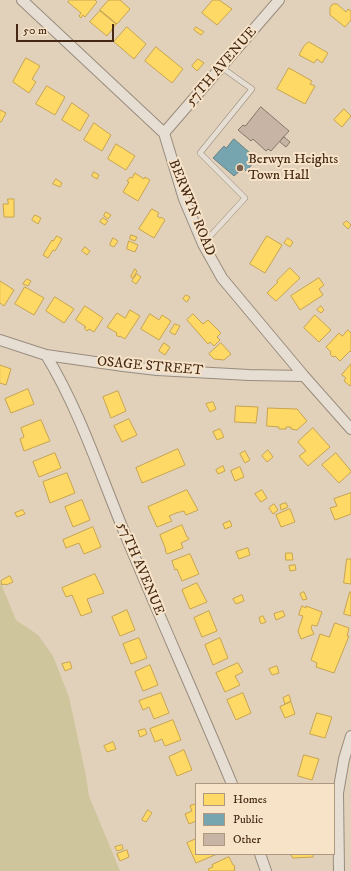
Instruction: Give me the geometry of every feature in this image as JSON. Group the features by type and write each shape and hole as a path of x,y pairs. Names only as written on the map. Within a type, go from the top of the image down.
{"street":[{"name":"BERWYN ROAD","path":"22,0 164,134 184,199 203,244 222,278 304,376 351,429"},
{"name":"57TH AVENUE","path":"164,134 280,0"},
{"name":"OSAGE STREET","path":"0,340 46,355 157,370 249,375 304,376"},
{"name":"57TH AVENUE","path":"46,355 60,379 72,406 125,535 232,783"},
{"path":"339,871 337,820 338,793 344,759 351,736"},
{"path":"260,855 266,871"}],"lane":[{"path":"203,244 245,198 200,153 252,89 221,67"}],"shaded area":[{"path":"0,581 16,620 38,635 53,656 69,697 89,796 120,871 0,871"}],"building: Homes":[{"path":"70,0 95,0 97,2 85,17 83,15 81,18 79,16 81,13 68,2"},
{"path":"109,0 120,0 130,9 117,24 100,10"},
{"path":"213,0 219,0 232,9 217,25 202,13"},
{"path":"333,4 337,4 346,12 348,9 351,11 351,20 345,27 330,15 330,8"},
{"path":"100,11 116,24 107,36 90,22"},
{"path":"127,27 146,44 134,59 114,42"},
{"path":"196,27 204,32 201,35 194,30"},
{"path":"309,42 328,53 322,63 317,59 314,63 299,55 304,46"},
{"path":"156,47 183,69 172,83 145,61"},
{"path":"26,58 40,66 32,79 36,82 29,93 13,82"},
{"path":"198,59 204,63 197,71 192,66"},
{"path":"289,68 312,81 310,84 315,86 305,104 277,89"},
{"path":"47,86 65,97 55,115 36,104"},
{"path":"72,103 89,115 80,131 62,120"},
{"path":"344,109 351,116 342,127 334,120"},
{"path":"0,110 6,113 1,122 0,122"},
{"path":"94,123 111,135 102,151 84,140"},
{"path":"116,144 135,156 126,170 108,159"},
{"path":"94,172 99,175 97,179 92,176"},
{"path":"135,173 144,179 145,177 150,180 138,201 123,192 129,182 127,181 130,177 132,178"},
{"path":"56,179 62,183 60,187 53,184"},
{"path":"8,199 14,199 14,217 4,217 3,204 8,204"},
{"path":"152,209 159,213 157,216 165,220 154,238 139,229"},
{"path":"106,212 111,215 108,219 104,216"},
{"path":"35,215 41,218 38,224 32,220"},
{"path":"103,218 108,221 105,225 100,222"},
{"path":"347,221 351,225 348,229 343,224"},
{"path":"131,235 137,237 135,241 130,239"},
{"path":"57,236 62,239 55,251 53,250 48,258 43,255 52,240 53,241"},
{"path":"267,236 282,245 265,273 250,264"},
{"path":"113,238 118,241 114,247 110,245"},
{"path":"288,238 293,242 290,247 284,243"},
{"path":"129,241 138,245 135,252 127,249"},
{"path":"85,247 90,251 87,255 82,251"},
{"path":"290,268 300,278 276,301 267,293"},
{"path":"135,269 137,271 133,278 131,277"},
{"path":"137,274 141,277 136,284 132,281"},
{"path":"319,278 324,285 319,289 323,295 300,310 291,296"},
{"path":"27,279 31,281 28,286 23,284"},
{"path":"0,281 14,290 4,306 0,303"},
{"path":"25,287 44,298 34,315 15,304"},
{"path":"186,295 190,297 187,302 183,299"},
{"path":"55,297 74,309 64,323 46,311"},
{"path":"85,306 103,318 94,332 89,329 87,331 84,328 86,327 76,320"},
{"path":"321,306 324,310 321,313 317,310"},
{"path":"130,310 140,316 125,339 116,335 117,333 107,327 117,313 125,318"},
{"path":"150,314 159,320 162,315 171,321 159,340 141,329"},
{"path":"193,314 203,324 208,320 221,333 217,337 220,340 214,346 210,342 208,344 187,320"},
{"path":"315,315 331,330 319,342 304,328"},
{"path":"175,324 180,326 175,335 170,332"},
{"path":"348,330 351,333 351,352 350,351 340,361 335,356 333,357 330,354 331,352 326,347 339,333 342,336"},
{"path":"164,343 170,347 165,355 159,351"},
{"path":"221,343 231,354 224,360 214,359 209,354"},
{"path":"351,364 350,386 344,381 346,378 342,375"},
{"path":"0,365 11,369 6,385 0,383"},
{"path":"28,389 34,404 11,413 5,399"},
{"path":"118,391 126,411 111,418 103,397"},
{"path":"213,402 216,409 210,412 206,404"},
{"path":"236,406 258,407 256,423 235,422"},
{"path":"268,408 297,409 307,421 297,430 291,429 291,427 279,429 279,427 267,426"},
{"path":"129,419 137,435 122,442 114,426"},
{"path":"41,420 50,441 24,451 20,439 24,437 21,428"},
{"path":"313,428 330,447 308,466 299,456 306,451 298,442"},
{"path":"220,429 224,437 217,440 213,432"},
{"path":"178,449 185,465 142,483 136,468"},
{"path":"268,450 273,457 267,462 262,456"},
{"path":"245,451 250,460 245,463 240,454"},
{"path":"55,453 61,468 39,477 33,462"},
{"path":"336,453 351,471 339,483 322,465"},
{"path":"223,466 225,471 218,474 216,470"},
{"path":"240,467 244,477 235,481 231,471"},
{"path":"67,473 75,493 50,503 43,482"},
{"path":"187,490 198,510 186,515 184,511 176,513 169,516 172,521 157,527 148,507"},
{"path":"262,490 267,498 261,502 255,494"},
{"path":"351,493 351,514 335,520 330,508 337,506 334,499"},
{"path":"82,500 90,520 73,527 65,507"},
{"path":"286,503 288,507 281,510 280,505"},
{"path":"274,504 278,510 273,514 269,508"},
{"path":"290,509 295,522 281,527 276,515"},
{"path":"23,510 25,514 17,517 15,513"},
{"path":"230,521 232,526 225,529 223,524"},
{"path":"182,525 189,539 181,543 183,548 167,554 160,535"},
{"path":"93,527 101,547 84,554 79,543 66,548 63,540"},
{"path":"248,548 250,555 239,559 236,552"},
{"path":"286,553 292,553 293,560 286,560"},
{"path":"190,554 199,574 182,581 177,569 175,570 172,561"},
{"path":"347,559 351,559 351,584 344,583"},
{"path":"295,565 296,570 290,571 289,566"},
{"path":"95,574 104,593 87,599 92,612 81,616 72,595 66,597 62,588"},
{"path":"10,576 13,582 2,585 1,581"},
{"path":"197,583 207,602 190,609 182,590"},
{"path":"304,592 307,599 303,600 300,594"},
{"path":"351,592 351,616 344,614"},
{"path":"242,595 244,601 236,604 233,599"},
{"path":"302,606 322,612 317,626 312,625 311,628 314,634 301,639 298,631 303,616 299,615"},
{"path":"127,610 135,630 120,636 112,617"},
{"path":"209,611 217,631 202,637 194,618"},
{"path":"283,611 285,616 276,620 274,614"},
{"path":"263,616 266,622 261,624 259,618"},
{"path":"335,623 349,628 347,636 349,636 334,673 316,667 317,663 311,660 320,634 329,637"},
{"path":"139,638 147,658 131,664 123,644"},
{"path":"220,638 228,658 213,665 205,645"},
{"path":"70,662 72,668 65,671 62,664"},
{"path":"238,663 243,672 235,676 240,685 225,692 216,673"},
{"path":"150,665 158,685 143,691 135,672"},
{"path":"277,666 279,673 272,675 269,669"},
{"path":"161,693 169,713 154,719 149,707 143,710 139,701"},
{"path":"243,693 251,713 236,720 227,700"},
{"path":"289,695 291,701 285,704 283,698"},
{"path":"291,702 295,714 285,718 280,707"},
{"path":"317,713 332,717 325,738 310,734"},
{"path":"173,720 181,740 165,746 162,739 155,742 150,729"},
{"path":"145,729 147,734 140,737 138,731"},
{"path":"113,742 116,749 107,752 104,746"},
{"path":"184,750 192,770 177,776 169,757"},
{"path":"304,755 319,759 312,780 298,776"},
{"path":"195,804 195,821 189,824 185,814 192,811 190,806"},
{"path":"148,810 152,813 146,822 142,820"},
{"path":"195,839 195,855 215,855 196,863 187,843"},
{"path":"122,845 123,849 117,851 115,847"},
{"path":"127,850 129,857 120,861 117,854"},
{"path":"292,855 313,855 313,857 293,858"},
{"path":"229,857 234,865 235,871 209,871 208,869 213,867 212,865"}],"building: Public":[{"path":"234,139 257,159 246,171 242,167 242,169 234,176 213,158 224,146 226,148"}],"building: Other":[{"path":"261,107 289,131 271,151 268,149 266,151 253,139 251,141 238,130 243,125 245,126"},
{"path":"284,137 290,142 286,147 280,142"}],"place":[{"name":"Berwyn Heights Town Hall","path":"240,168"}]}
